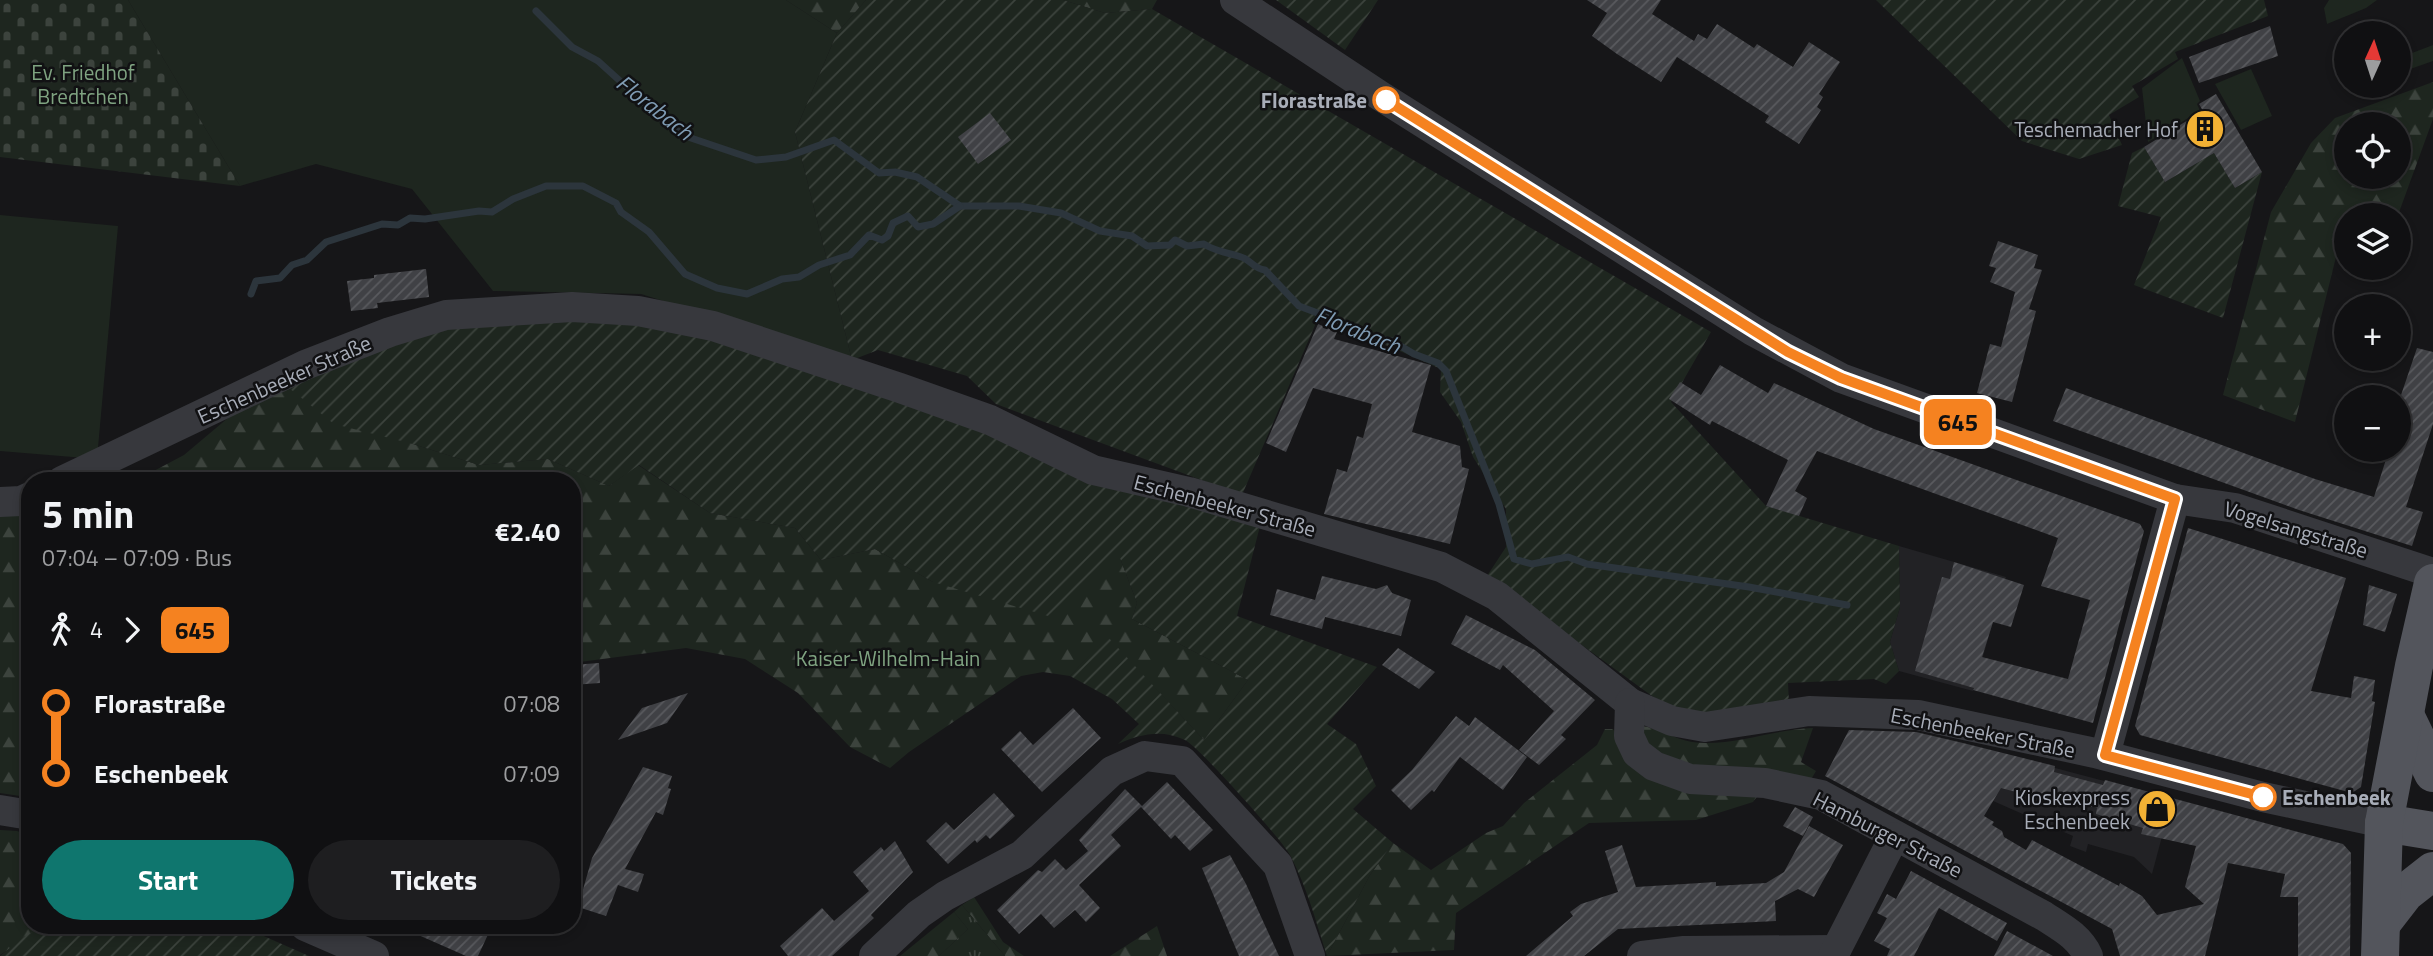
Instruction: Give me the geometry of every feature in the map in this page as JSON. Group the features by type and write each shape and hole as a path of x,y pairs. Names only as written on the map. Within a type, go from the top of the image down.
{"main road":[{"path":"2381,940 2385,823 2433,583"},
{"path":"2405,715 2433,773"},
{"path":"2385,823 2433,831"},
{"path":"2381,940 2405,892 2433,871"}],"street":[{"name":"Vogelsangstraße","path":"1236,0 1382,97 1788,352 1841,378 2175,499 2235,508 2433,573"},
{"name":"Eschenbeeker Straße","path":"81,472 305,365 390,332 446,315 572,307 638,311 713,326 900,388 989,420 1093,470 1189,492 1441,567 1497,596 1630,703 1671,721 1705,727 1809,712 1918,715 2105,755 2299,805 2385,823"},
{"path":"2105,755 2175,499"},
{"path":"0,502 21,501"},
{"name":"Hamburger Straße","path":"1630,703 1629,736 1637,753 1654,766 1690,779 1765,783 1821,795 1894,837 2044,916 2084,953"},
{"path":"874,956 944,896 1022,855 1112,771 1145,756 1182,761 1278,865 1310,956"},
{"path":"0,810 21,814"},
{"path":"1642,956 1684,951 1835,953 1894,837"},
{"path":"323,934 374,956"}],"shaded area":[{"path":"1899,546 2006,577 1973,691 1899,671 1890,642 1900,607"},
{"path":"1961,743 2172,799 2152,874 2134,857 2088,844 2086,852 2070,846 2073,836 1950,782"}],"green space":[{"name":"Ev. Friedhof Bredtchen","path":"0,0 128,0 240,186 0,157"},
{"path":"128,0 786,0 837,33 795,132 852,360 641,294 493,291 412,189 316,164 240,186"},
{"path":"786,0 866,0 837,33"},
{"path":"866,0 1063,0 1105,13 1152,9 1711,332 1671,402 1766,506 1899,546 1900,607 1890,642 1899,671 1886,684 1874,679 1788,683 1789,703 1697,714 1675,708 1652,696 1487,576 1506,547 1506,509 1473,457 1461,422 1440,392 1441,369 1319,316 1242,495 996,404 967,376 878,350 852,360 795,132 837,33"},
{"path":"1063,0 1157,0 1152,9 1105,13"},
{"path":"1276,0 1378,0 1345,50"},
{"path":"1876,0 2264,0 2268,16 2175,52 2178,59 2132,86 2139,97 2109,115 2122,145 2079,159 2022,141"},
{"path":"2329,0 2377,0 2366,8 2327,24 2324,8"},
{"path":"2433,45 2433,61 2412,68 2412,53"},
{"path":"2182,58 2200,101 2197,104 2200,111 2148,142 2142,88"},
{"path":"2251,69 2272,116 2241,130 2215,84"},
{"path":"2433,82 2433,119 2411,179 2411,112 2351,112 2389,98 2412,98 2412,90"},
{"path":"2334,119 2334,189 2407,189 2402,203 2334,203 2334,265 2295,422 2223,395 2271,212 2311,143"},
{"path":"2144,147 2165,182 2214,153 2235,188 2262,172 2223,318 2134,285 2161,217 2118,206 2132,153"},
{"path":"0,215 118,226 97,459 0,451"},
{"path":"502,316 662,322 1260,526 1237,616 1377,667 1327,724 1356,744 1376,786 1353,809 1393,843 1370,875 1327,956 1306,892 1290,855 1206,758 1185,740 1168,735 1151,734 1118,744 1139,724 1112,699 1070,676 1107,636 1204,740 1248,680 1132,619 1137,603 1120,558 1048,616 933,582 875,549 821,560 795,528 710,513 639,465 609,486 548,459 479,465 413,444 334,424 284,384 426,329"},
{"name":"Kaiser-Wilhelm-Hain","path":"284,384 413,444 479,465 548,459 577,472 152,472 184,455 241,407"},
{"name":"Kaiser-Wilhelm-Hain","path":"638,465 710,513 795,528 821,560 875,549 933,582 1120,558 1137,603 1132,619 1248,680 1204,740 1107,637 1070,676 1043,672 1021,676 909,752 890,768 850,747 798,693 745,659 686,648 581,662 581,474 609,486"},
{"path":"21,505 21,796 0,793 0,506"},
{"path":"1640,726 1692,742 1707,743 1813,728 1801,762 1816,771 1810,781 1701,772 1647,746"},
{"path":"1605,729 1613,729 1625,751 1762,790 1753,802 1696,820 1589,823 1456,913 1454,950 1327,956 1370,875 1393,843 1431,870 1486,833 1503,826 1524,803 1597,745"},
{"path":"0,830 17,831 21,833 21,934 33,934 0,955"},
{"path":"974,897 1003,942 1024,956 1005,956 962,905"},
{"path":"962,905 1005,956 939,956 968,929 954,912"},
{"path":"954,912 968,929 939,956 900,956"},
{"path":"1157,926 1167,956 1110,956"},
{"path":"29,934 259,934 309,956 0,956"}],"building":[{"path":"1587,0 1661,0 1652,14 1694,41 1698,34 1707,39 1717,24 1754,48 1757,44 1793,67 1809,42 1840,62 1819,94 1823,97 1817,107 1821,110 1799,144 1765,122 1769,116 1677,57 1661,82 1617,54 1592,36 1607,13"},
{"path":"2270,26 2278,56 2199,83 2189,57"},
{"name":"Teschemacher Hof","path":"2216,94 2262,172 2235,188 2214,153 2165,182 2144,147 2203,111 2199,104"},
{"path":"990,113 1011,140 978,164 958,137"},
{"path":"1998,241 2038,255 2034,268 2042,270 2029,309 2036,311 2012,402 1977,393 1990,344 2001,347 2015,292 1990,282 1996,268 1989,266"},
{"path":"426,269 429,297 377,303 378,308 351,311 347,281"},
{"path":"1318,324 1337,332 1334,339 1431,365 1412,432 1460,446 1462,467 1469,469 1450,544 1324,514 1337,469 1347,472 1357,436 1363,438 1372,404 1313,388 1286,452 1266,443"},
{"path":"2417,348 2433,352 2433,424 2406,507 2423,512 2412,546 2299,510 2053,421 2066,388 2315,479 2374,497 2385,462 2411,462 2411,385 2404,385"},
{"path":"1720,365 1768,393 1774,383 1874,429 2140,524 2144,531 2093,723 1915,671 1942,577 1950,579 1954,562 2024,585 2011,627 1993,622 1982,657 2068,679 2090,600 2041,586 2058,538 1817,451 1795,491 1807,498 1799,516 1766,506 1788,460 1712,421 1710,425 1669,399 1680,382 1701,395"},
{"path":"2188,528 2346,578 2311,691 2351,698 2354,676 2375,680 2372,701 2375,702 2361,787 2352,793 2140,735 2135,726"},
{"path":"1322,576 1376,589 1387,585 1392,593 1411,600 1401,636 1325,617 1322,629 1270,615 1277,589 1315,600"},
{"path":"2369,585 2397,594 2385,632 2363,625"},
{"path":"1466,615 1535,650 1595,700 1561,735 1566,739 1539,765 1519,750 1554,711 1503,665 1500,670 1451,644"},
{"path":"1398,648 1435,672 1419,689 1382,665"},
{"path":"599,663 600,683 581,684 581,664"},
{"path":"688,693 667,723 618,740 642,708"},
{"path":"1073,708 1101,738 1042,792 1001,749 1020,731 1033,745"},
{"path":"1456,716 1469,726 1475,717 1527,757 1503,790 1460,757 1434,792 1432,790 1411,810 1391,790 1412,770"},
{"path":"1849,730 1916,732 2055,766 2054,772 2103,785 2105,780 2343,844 2351,853 2350,956 2298,956 2298,897 2280,897 2285,874 2228,863 2205,956 2120,956 2112,929 1825,776","holes":["2001,788 2046,800 2047,795 2097,808 2096,814 2143,828 2141,834 2196,846 2185,887 2204,904 2157,915 2142,896 2120,883 2119,886 2032,840 2026,850 2004,837 2002,831 1992,825 1994,822 1984,816"]},
{"path":"643,767 672,776 663,815 656,812 625,869 644,874 638,892 618,885 606,916 581,908 581,896 592,858"},
{"path":"1167,782 1213,830 1190,851 1175,835 1171,839 1141,807 1111,835 1121,846 1079,885 1100,908 1086,922 1075,910 1054,928 1041,914 1019,934 997,910 1038,870 1042,872 1055,859 1066,870 1088,851 1079,840 1125,789 1142,806"},
{"path":"994,793 1015,816 990,839 986,835 977,843 975,840 948,864 926,841 946,822 954,830"},
{"path":"1795,807 1813,817 1803,836 1783,826"},
{"path":"1809,826 1843,845 1814,897 1798,889 1775,901 1776,921 1618,929 1584,956 1526,956 1573,916 1570,912 1581,904 1618,892 1605,851 1622,845 1636,887 1716,882 1716,886 1766,883 1784,872"},
{"path":"895,841 913,872 871,915 874,918 832,956 788,956 780,946 822,908 834,921 869,891 853,872 881,847 884,851"},
{"path":"1230,855 1279,956 1239,956 1202,868"},
{"path":"1911,871 2007,923 1997,941 1939,908 1914,956 1887,956 1890,949 1874,941 1887,918 1877,913 1887,894 1896,899"},
{"path":"2007,931 2053,956 1994,956"},
{"path":"416,934 488,934 478,956 466,956"}],"waterway":[{"name":"Florabach","path":"536,11 572,47 598,61 663,120 685,136 756,160 786,157 834,140 879,173 895,172 917,177 960,206 1019,206 1061,213 1100,231 1132,236 1147,246 1170,245 1175,240 1187,246 1204,244 1244,258 1265,270 1299,306 1352,326 1363,336 1392,341 1414,354 1438,363 1446,371 1499,504 1514,559 1532,564 1568,557 1587,564 1749,587 1847,605"},
{"path":"251,294 256,281 280,278 292,265 307,260 326,242 382,224 398,225 410,218 492,212 513,199 546,186 583,186 616,203 621,212 649,232 685,274 717,288 747,294 782,279 799,277 819,265 850,255 869,235 882,240 888,236 893,223 908,216 918,227 933,224 960,206"}],"bus line":[{"name":"645","path":"1386,100 1788,352 1841,378 2175,499 2105,755 2263,797"}],"place":[{"name":"Florastraße","path":"1386,100"},
{"name":"Teschemacher Hof","path":"2205,129"},
{"name":"Eschenbeek","path":"2263,797"},
{"name":"Kioskexpress Eschenbeek","path":"2157,809"}]}
